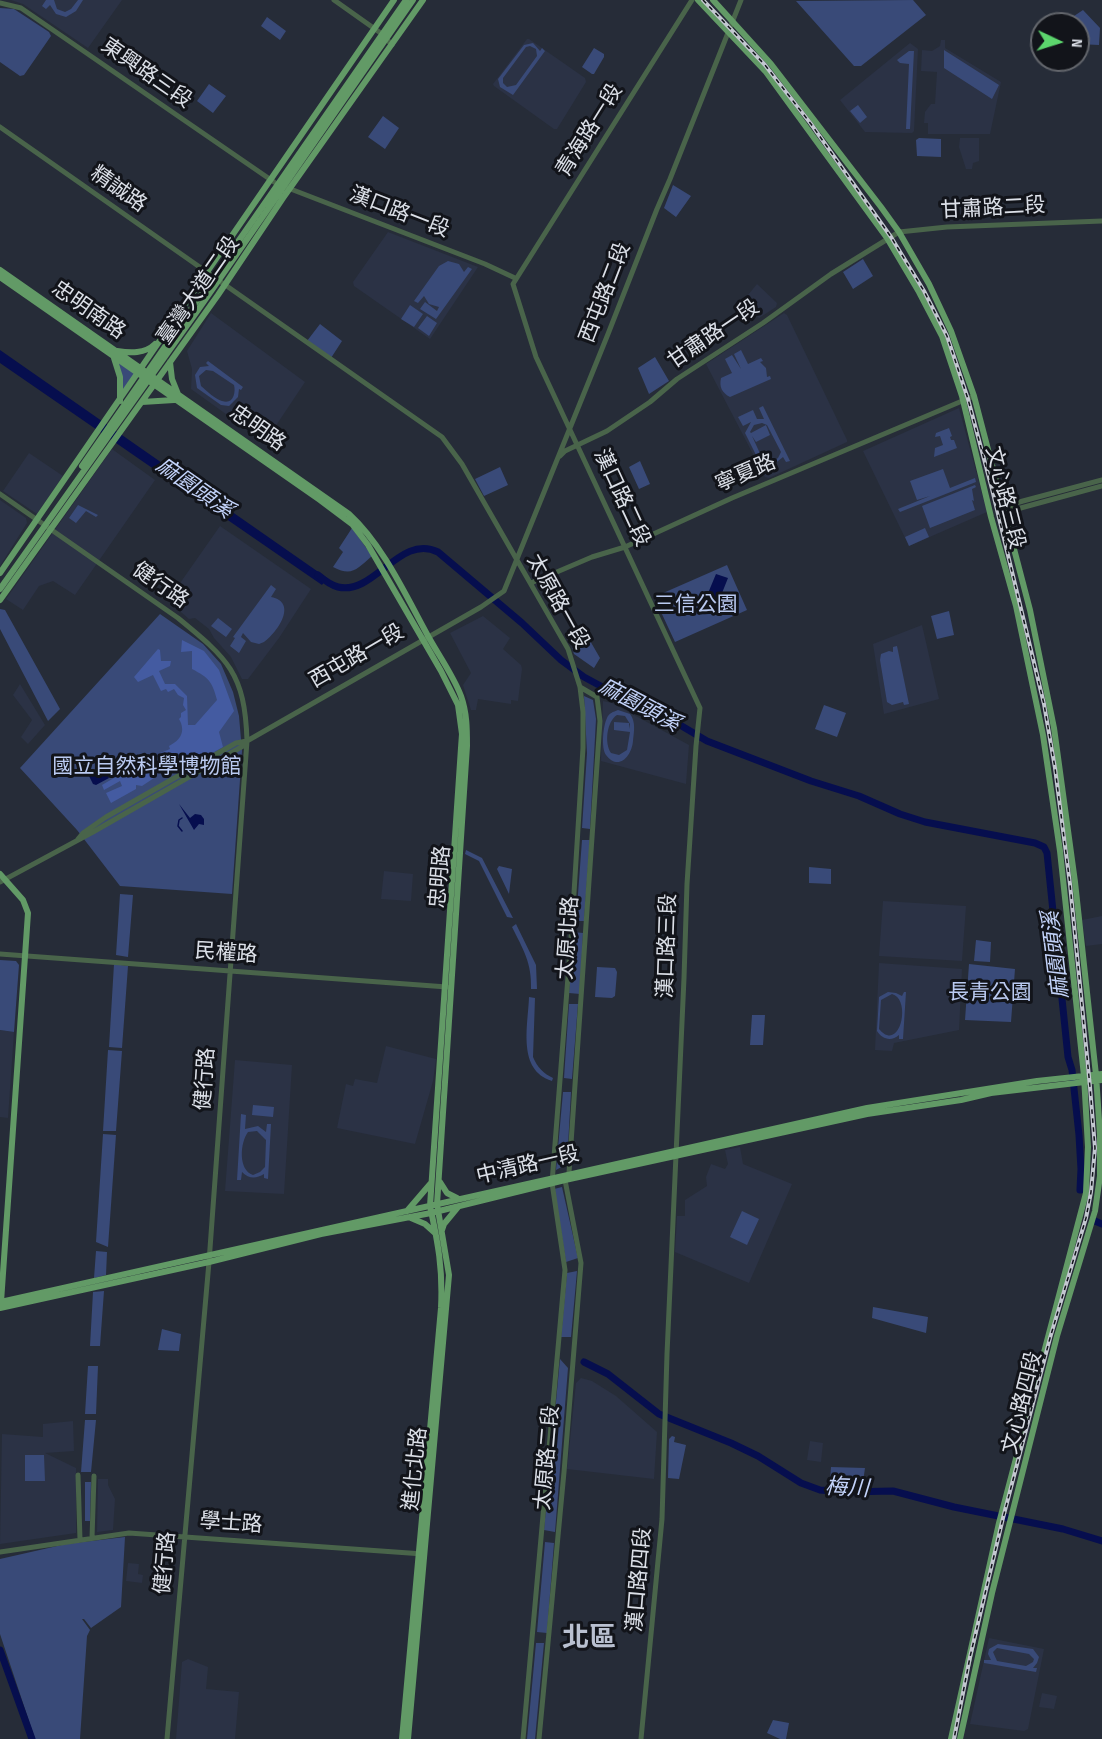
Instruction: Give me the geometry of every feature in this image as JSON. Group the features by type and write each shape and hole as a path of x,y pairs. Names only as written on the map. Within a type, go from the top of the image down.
{"main road":[{"name":"臺灣大道二段","path":"0,582 115,423 142,402 147,377 166,333 394,0"},
{"name":"臺灣大道二段","path":"0,589 216,279 406,0"},
{"name":"臺灣大道二段","path":"384,35 413,0"},
{"name":"臺灣大道二段","path":"115,423 120,401 147,377 170,362 423,0"},
{"name":"文心路三段","path":"698,0 776,84 887,238 942,336 963,401 991,517 1016,606 1040,716 1060,851 1080,1079"},
{"name":"文心路三段","path":"713,0 771,64 899,232 929,285 951,331 974,396 1032,622 1054,728 1099,1077"},
{"name":"忠明南路","path":"0,270 114,354"},
{"name":"忠明南路","path":"0,277 147,377"},
{"path":"120,401 120,377 114,354 130,353 152,347 166,333"},
{"path":"142,402 177,397 170,362"},
{"name":"忠明路","path":"147,377 361,525 425,637 457,685 468,728 431,1182 433,1205"},
{"name":"臺灣大道二段","path":"0,573 44,524"},
{"name":"臺灣大道二段","path":"0,600 44,524"},
{"path":"0,1302 27,909 23,900 2,879"},
{"name":"忠明路","path":"433,1205 439,1176 447,987"},
{"name":"中清路一段","path":"0,1308 209,1262 409,1214 458,1199 675,1153 867,1108 1099,1077"},
{"name":"文心路四段","path":"960,1739 988,1610 1057,1336 1095,1211 1100,1176 1099,1077"},
{"name":"文心路四段","path":"951,1739 999,1522 1086,1193 1089,1155 1080,1079"},
{"path":"439,1176 440,1185 447,1193 458,1199"},
{"name":"中清路一段","path":"0,1302 210,1254 409,1214 435,1213 552,1180"},
{"path":"431,1182 409,1214 439,1233 458,1207"},
{"name":"進化北路","path":"408,1739 441,1308 442,1276 439,1233 433,1205"},
{"name":"進化北路","path":"402,1739 421,1554"}],"street":[{"path":"334,0 384,35 392,45"},
{"name":"青海路一段","path":"515,278 692,0"},
{"name":"西屯路二段","path":"498,596 505,589 517,561 741,0"},
{"name":"東興路三段","path":"0,3 21,8 271,180"},
{"name":"精誠路","path":"0,127 216,279"},
{"name":"漢口路一段","path":"271,180 280,186 485,264 515,278"},
{"name":"甘肅路二段","path":"887,238 899,232 947,227 1102,221"},
{"name":"甘肅路一段","path":"559,457 565,451 607,431 650,402 677,379 887,238"},
{"name":"漢口路二段","path":"515,278 513,284 536,357 700,708 697,737"},
{"name":"太原路一段","path":"216,279 442,438 462,464 568,649 580,687 584,712 584,748 552,1180"},
{"name":"寧夏路","path":"531,583 592,557 625,547 732,498 974,396"},
{"path":"1004,512 1013,504 1102,480"},
{"path":"1004,512 1102,486"},
{"name":"健行路","path":"0,494 178,618 217,650 228,665 241,692 246,713 247,741 210,1254 167,1739"},
{"name":"西屯路一段","path":"2,879 77,840 83,832 106,817 236,743 247,741 498,596"},
{"name":"太原北路","path":"567,1177 600,713 597,697 580,687"},
{"name":"漢口路三段","path":"675,1153 687,884 697,737"},
{"name":"民權路","path":"0,954 447,987"},
{"name":"漢口路四段","path":"641,1739 662,1519 675,1153"},
{"name":"太原路二段","path":"539,1739 581,1263 567,1177"},
{"name":"太原路二段","path":"523,1739 565,1270 552,1180"},
{"path":"0,1302 0,1308"},
{"path":"78,1475 81,1540"},
{"path":"92,1538 94,1476"},
{"name":"學士路","path":"0,1552 129,1533 421,1554"}],"shaded area":[{"path":"11,0 122,0 88,48 23,4"},
{"path":"527,39 585,78 586,82 557,129 493,84"},
{"path":"941,40 945,40 945,48 1001,82 990,134 928,134 928,123 924,123 925,112 931,104 935,104 937,72 921,71 922,50 932,51 940,46"},
{"path":"910,43 918,49 914,131 912,133 865,132 840,100"},
{"path":"960,138 979,138 979,161 973,163 972,169 966,169 959,147"},
{"path":"388,232 478,267 430,339 354,286 353,282"},
{"path":"757,284 777,303 776,307 759,318 743,301"},
{"path":"211,313 305,382 265,442 191,389 192,369 187,351"},
{"path":"784,313 787,315 847,442 769,478 765,477 706,364"},
{"path":"959,408 987,512 909,546 863,451"},
{"path":"112,449 155,480 75,595 53,581 39,586 23,610 6,599"},
{"path":"29,453 63,476 37,514 3,491"},
{"path":"0,500 26,518 27,523 0,566"},
{"path":"220,526 311,589 279,638 248,679 242,679 231,657 209,629 195,618 189,619 174,606 175,599 171,596"},
{"path":"483,616 510,638 503,649 521,665 518,701 511,700 511,704 478,699 476,710 471,710 463,685 471,673 450,633"},
{"path":"922,625 939,699 884,714 873,644"},
{"path":"182,640 204,651 219,670 234,711 219,732 223,747 178,772 163,774 158,754 170,749 169,746 181,735 182,727 179,719 181,713 186,710 183,705 184,698 174,689 168,692 166,689 161,691 153,675 138,682 134,677 158,649 161,661 171,661 170,666 159,671 165,684 175,684 187,696 188,725 195,725 217,700 209,681 192,669 192,651 181,652"},
{"path":"20,684 45,725 28,744 21,737 32,720 13,695"},
{"path":"603,701 612,703 689,745 686,784 601,761"},
{"path":"128,755 134,762 111,776 107,769 111,767 110,764"},
{"path":"143,763 154,778 142,786 136,785 136,789 111,803 106,793 122,786 120,781 104,790 102,785"},
{"path":"384,871 413,874 411,901 381,899"},
{"path":"883,901 966,906 962,961 879,956"},
{"path":"1102,916 1102,944 1086,946 1082,920"},
{"path":"879,963 962,969 959,1030 894,1043 892,1051 875,1050"},
{"path":"0,1030 14,1032 8,1118 0,1117"},
{"path":"386,1046 436,1059 433,1081 415,1144 337,1128 346,1084 353,1086 355,1079 377,1083"},
{"path":"235,1060 292,1065 284,1194 225,1191"},
{"path":"740,1147 743,1164 792,1184 749,1283 675,1252 677,1216 685,1216 685,1200 707,1186 706,1177 711,1164 725,1169 728,1164 725,1150"},
{"path":"581,1378 592,1381 616,1396 657,1432 654,1479 567,1469 576,1383"},
{"path":"73,1421 74,1451 45,1453 76,1468 76,1533 0,1544 2,1434 43,1437 43,1424"},
{"path":"810,1441 823,1443 821,1462 807,1460"},
{"path":"98,1479 108,1479 108,1485 115,1499 113,1530 97,1532"},
{"path":"128,1563 139,1564 138,1574 143,1575 142,1583 126,1581"},
{"path":"989,1638 1044,1649 1028,1729 1024,1731 970,1724"},
{"path":"188,1659 208,1667 206,1689 239,1692 235,1739 176,1739 182,1662"},
{"path":"1042,1693 1057,1696 1054,1709 1039,1707"}],"green space":[{"path":"46,0 54,0 57,9 65,12 71,9 78,0 83,0 76,11 66,17 56,14 50,5 46,9 42,6"},
{"path":"913,0 926,15 861,66 854,66 796,1"},
{"path":"0,8 14,9 49,32 51,36 24,75 20,76 0,62"},
{"path":"267,17 286,31 280,40 261,26"},
{"path":"1090,17 1100,28 1099,45 1090,45"},
{"path":"533,43 540,51 542,48 545,51 513,95 500,87 498,79 524,45","holes":["526,47 536,49 537,56 516,85 507,87 503,83 503,78"]},
{"path":"594,48 604,54 604,57 592,74 582,67"},
{"path":"944,50 999,85 992,99 944,68"},
{"path":"909,51 914,51 910,129 906,129 909,64 900,63 897,60"},
{"path":"209,84 226,96 213,113 197,101"},
{"path":"858,105 867,117 860,123 850,111"},
{"path":"383,116 399,128 385,149 368,137"},
{"path":"919,138 941,139 941,157 917,156 916,140"},
{"path":"673,185 691,196 676,217 664,208"},
{"path":"863,259 873,276 853,289 843,272"},
{"path":"448,261 459,264 464,272 468,267 472,269 436,319 420,309 425,302 437,311 439,307 429,304 424,296 418,303 414,301 439,266"},
{"path":"410,305 423,314 414,327 401,319"},
{"path":"427,316 437,323 429,336 418,328"},
{"path":"320,324 342,341 331,358 307,341"},
{"path":"741,350 748,364 761,358 763,361 760,362 766,368 767,377 770,376 771,379 730,397 723,392 720,384 721,378 732,373 725,359 732,355 741,369 734,354"},
{"path":"655,357 669,381 649,394 638,368"},
{"path":"115,360 136,374 121,397"},
{"path":"208,361 243,387 239,389 238,397 229,406 221,405 197,388 195,375 200,367 209,366 206,363","holes":["206,370 213,371 234,385 235,391 231,400 226,402 217,399 201,386 199,376"]},
{"path":"763,406 790,461 786,462 783,457 773,465 760,463 745,433 751,422 743,426 738,417 753,410 757,419 764,419 759,408","holes":["762,423 767,425 781,452 772,462 763,460 752,436 756,442 770,435 766,425 750,432 754,425"]},
{"path":"949,428 951,440 954,440 957,448 934,457 935,448 943,445 940,436 935,437 936,433"},
{"path":"640,461 650,484 639,489 629,467"},
{"path":"500,467 508,485 484,496 475,479"},
{"path":"943,469 950,488 975,478 976,482 900,512 898,509 930,496 917,500 910,481"},
{"path":"975,485 976,487 972,489 974,501 972,500 975,510 930,528 922,506"},
{"path":"78,505 98,515 96,517 86,511 76,523 69,518"},
{"path":"352,528 372,556 354,570 340,570 333,567 343,552 339,548"},
{"path":"925,528 929,537 909,546 905,537"},
{"name":"三信公園","path":"727,565 747,610 675,642 654,597"},
{"path":"271,585 276,589 271,597 279,600 283,605 283,618 275,631 259,644 251,642 243,633 241,637 246,641 239,653 230,646 235,638 233,637"},
{"path":"0,609 5,610 60,709 48,721 0,629"},
{"path":"949,611 954,635 937,639 931,616"},
{"name":"國立自然科學博物館","path":"160,614 203,644 221,664 233,692 239,716 242,751 232,894 120,886 77,830 20,768"},
{"path":"218,618 232,629 226,637 211,626"},
{"path":"589,639 600,658 594,668 574,654 572,648"},
{"path":"897,646 909,704 904,705 903,702 892,705 887,702 880,660 881,654 893,652 893,647"},
{"path":"584,696 593,700 596,719 590,829 582,828 587,753"},
{"path":"824,705 846,713 837,737 815,729"},
{"path":"618,710 630,714 634,727 630,751 624,760 616,762 604,752 603,737 608,716","holes":["617,715 625,716 630,724 629,729 629,723 614,722 614,730 630,732 627,750 619,755 611,753 607,738 609,727"]},
{"path":"582,840 590,840 584,921 576,921"},
{"path":"466,850 482,858 513,918 507,917 479,861 465,854"},
{"path":"499,866 512,869 509,894 497,869"},
{"path":"809,867 831,869 831,884 809,883"},
{"path":"120,894 133,895 128,957 116,955"},
{"path":"516,924 536,965 537,989 531,989 528,964 512,927"},
{"path":"573,932 583,933 580,994 569,993"},
{"path":"976,940 991,942 990,962 974,961"},
{"path":"0,960 16,961 19,965 14,1032 0,1030"},
{"path":"114,964 128,966 122,1048 109,1047"},
{"name":"長青公園","path":"969,964 1015,969 1011,1022 965,1020"},
{"path":"597,967 615,968 617,972 615,996 612,998 595,997"},
{"path":"888,992 902,996 906,992 903,1039 899,1039 899,1035 887,1039 877,1031 879,997","holes":["892,994 898,998 901,1005 901,1023 893,1035 886,1035 879,1029 881,1000"]},
{"path":"529,997 535,998 533,1057 541,1070 553,1078 552,1081 541,1075 529,1057 527,1033"},
{"path":"569,1004 578,1004 572,1079 564,1078"},
{"path":"752,1015 765,1015 763,1045 750,1045"},
{"path":"108,1050 122,1051 116,1131 103,1131"},
{"path":"563,1092 571,1092 567,1164 556,1170"},
{"path":"253,1105 274,1107 273,1117 252,1115"},
{"path":"241,1114 246,1115 245,1129 258,1126 266,1132 267,1124 271,1124 268,1179 264,1178 264,1174 253,1177 242,1172 241,1180 237,1180","holes":["257,1131 266,1140 265,1167 253,1175 248,1172 243,1162 242,1149 245,1137 248,1132"]},
{"path":"103,1134 116,1135 108,1247 96,1242"},
{"path":"562,1187 578,1258 566,1262 554,1189"},
{"path":"742,1211 759,1219 747,1245 730,1237"},
{"path":"96,1251 107,1252 106,1275 94,1278"},
{"path":"577,1271 571,1337 561,1337 567,1273"},
{"path":"104,1291 100,1346 90,1346 93,1292"},
{"path":"873,1307 928,1317 926,1333 872,1318"},
{"path":"162,1329 181,1334 179,1351 158,1350"},
{"path":"560,1359 568,1368 555,1532 544,1530"},
{"path":"88,1366 98,1366 96,1414 85,1414"},
{"path":"85,1420 96,1420 91,1472 81,1472"},
{"path":"672,1436 675,1437 674,1442 686,1445 679,1479 668,1478 669,1439"},
{"path":"25,1455 44,1455 45,1481 25,1481"},
{"path":"831,1467 865,1468 863,1482 830,1481"},
{"path":"85,1482 91,1482 90,1521 85,1521"},
{"path":"125,1537 121,1607 91,1628 82,1619 90,1630 87,1636 80,1739 35,1739 0,1634 0,1559 66,1544"},
{"path":"545,1542 554,1543 547,1633 537,1632"},
{"path":"536,1643 544,1643 535,1739 527,1739"},
{"path":"998,1644 1033,1649 1039,1657 1033,1668 1037,1668 1036,1672 984,1663 984,1660 991,1660 988,1654 989,1649","holes":["997,1648 1029,1654 1034,1659 1026,1666 997,1661 993,1652"]},
{"path":"773,1720 789,1723 786,1739 780,1739 767,1733"}],"water":[{"path":"0,350 327,578 322,585 0,363"},
{"path":"716,574 728,578 718,603 706,598"},
{"path":"86,765 89,772 93,774 105,770 109,778 96,785 93,784 84,766"},
{"path":"179,804 190,818 195,814 201,815 204,825 199,824 194,830"}],"waterway":[{"name":"麻園頭溪","path":"318,575 335,586 351,587 363,583 411,551 424,548 438,552 522,623 561,660 584,677 707,741 925,822 1035,843 1044,847 1047,853 1068,1057 1072,1070 1079,1135 1080,1190"},
{"path":"182,818 178,826 182,831"},
{"name":"麻園頭溪","path":"1095,1221 1102,1224"},
{"name":"梅川","path":"584,1362 608,1374 659,1414 731,1443 758,1456 801,1483 820,1490 893,1491 954,1507 1063,1529 1102,1541"},
{"path":"0,1650 32,1739"}],"railway":[{"path":"703,0 765,65 811,124 891,237 924,291 947,336 968,399 992,489 1044,704 1055,768 1070,884 1090,1087 1095,1148 1091,1192 1086,1218 1050,1338 1003,1518 970,1657 954,1739"}],"district":[{"name":"北區","path":"589,1639"}]}
